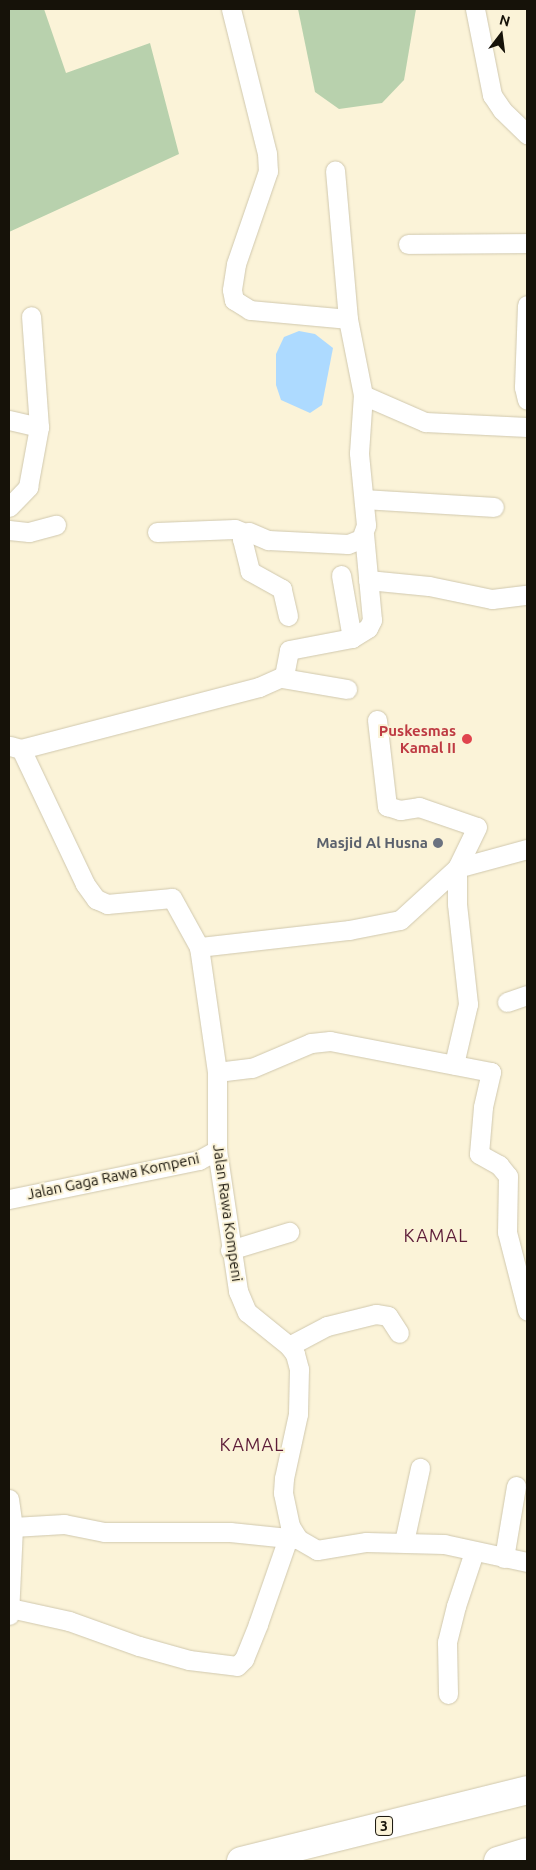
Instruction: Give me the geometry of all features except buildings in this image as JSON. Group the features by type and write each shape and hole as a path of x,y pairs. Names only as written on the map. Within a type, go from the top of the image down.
{"highway":[{"name":"3","path":"241,1861 527,1790"},
{"path":"498,1861 527,1852"}],"street":[{"path":"231,9 267,153 268,172 236,264 232,290 234,300 250,310 301,317 348,319"},
{"path":"475,9 492,95 502,110 527,134"},
{"path":"282,678 289,650 352,638 371,622 364,534 364,499 359,453 363,396 348,319 335,171"},
{"path":"408,244 527,243"},
{"path":"527,305 524,387 527,400"},
{"path":"9,507 28,487 40,427 31,316"},
{"path":"363,396 425,422 527,427"},
{"path":"9,420 40,427"},
{"path":"364,499 494,507"},
{"path":"9,530 29,532 56,525"},
{"path":"157,532 235,529 268,540 348,544 358,542 364,534"},
{"path":"245,533 242,539 250,572 282,589 288,616"},
{"path":"341,574 352,638"},
{"path":"368,580 429,586 492,599 527,595"},
{"path":"347,689 282,678 168,713 15,747 85,884 96,899 107,904 172,898 199,947 349,930 400,920 457,868 477,828 418,807 400,810 387,806 377,720"},
{"path":"457,868 527,849"},
{"path":"454,1064 468,1004 457,904 457,868"},
{"name":"Jalan Rawa Kompeni","path":"199,947 217,1072 217,1150 230,1250 238,1290 247,1312 289,1346 296,1354 301,1390 283,1493 293,1539"},
{"path":"507,1002 527,995"},
{"path":"217,1072 252,1068 311,1043 330,1041 491,1072 483,1107 479,1154 499,1165 508,1176 507,1232 527,1310"},
{"name":"Jalan Gaga Rawa Kompeni","path":"9,1199 199,1160 217,1150"},
{"path":"230,1250 289,1232"},
{"path":"289,1346 327,1326 376,1314 388,1316 399,1333"},
{"path":"404,1542 420,1468"},
{"path":"504,1558 516,1486"},
{"path":"9,1499 13,1527 9,1611 70,1621 139,1646 189,1660 237,1666 244,1659 293,1539"},
{"path":"13,1527 64,1524 104,1532 230,1532 293,1539 309,1547 325,1551 366,1542 444,1544 527,1562"},
{"path":"448,1694 447,1642 456,1606 474,1552"}],"green space":[{"path":"9,9 44,9 66,73 150,43 179,154 9,232"},
{"path":"298,9 416,9 404,80 382,103 339,109 315,92"}],"water":[{"path":"299,331 315,334 333,348 322,405 310,413 281,400 276,385 276,354 284,337"}],"place":[{"name":"Puskesmas Kamal II","path":"467,739"},
{"name":"Masjid Al Husna","path":"438,843"}],"district":[{"name":"KAMAL","path":"436,1235"},
{"name":"KAMAL","path":"252,1444"}]}
